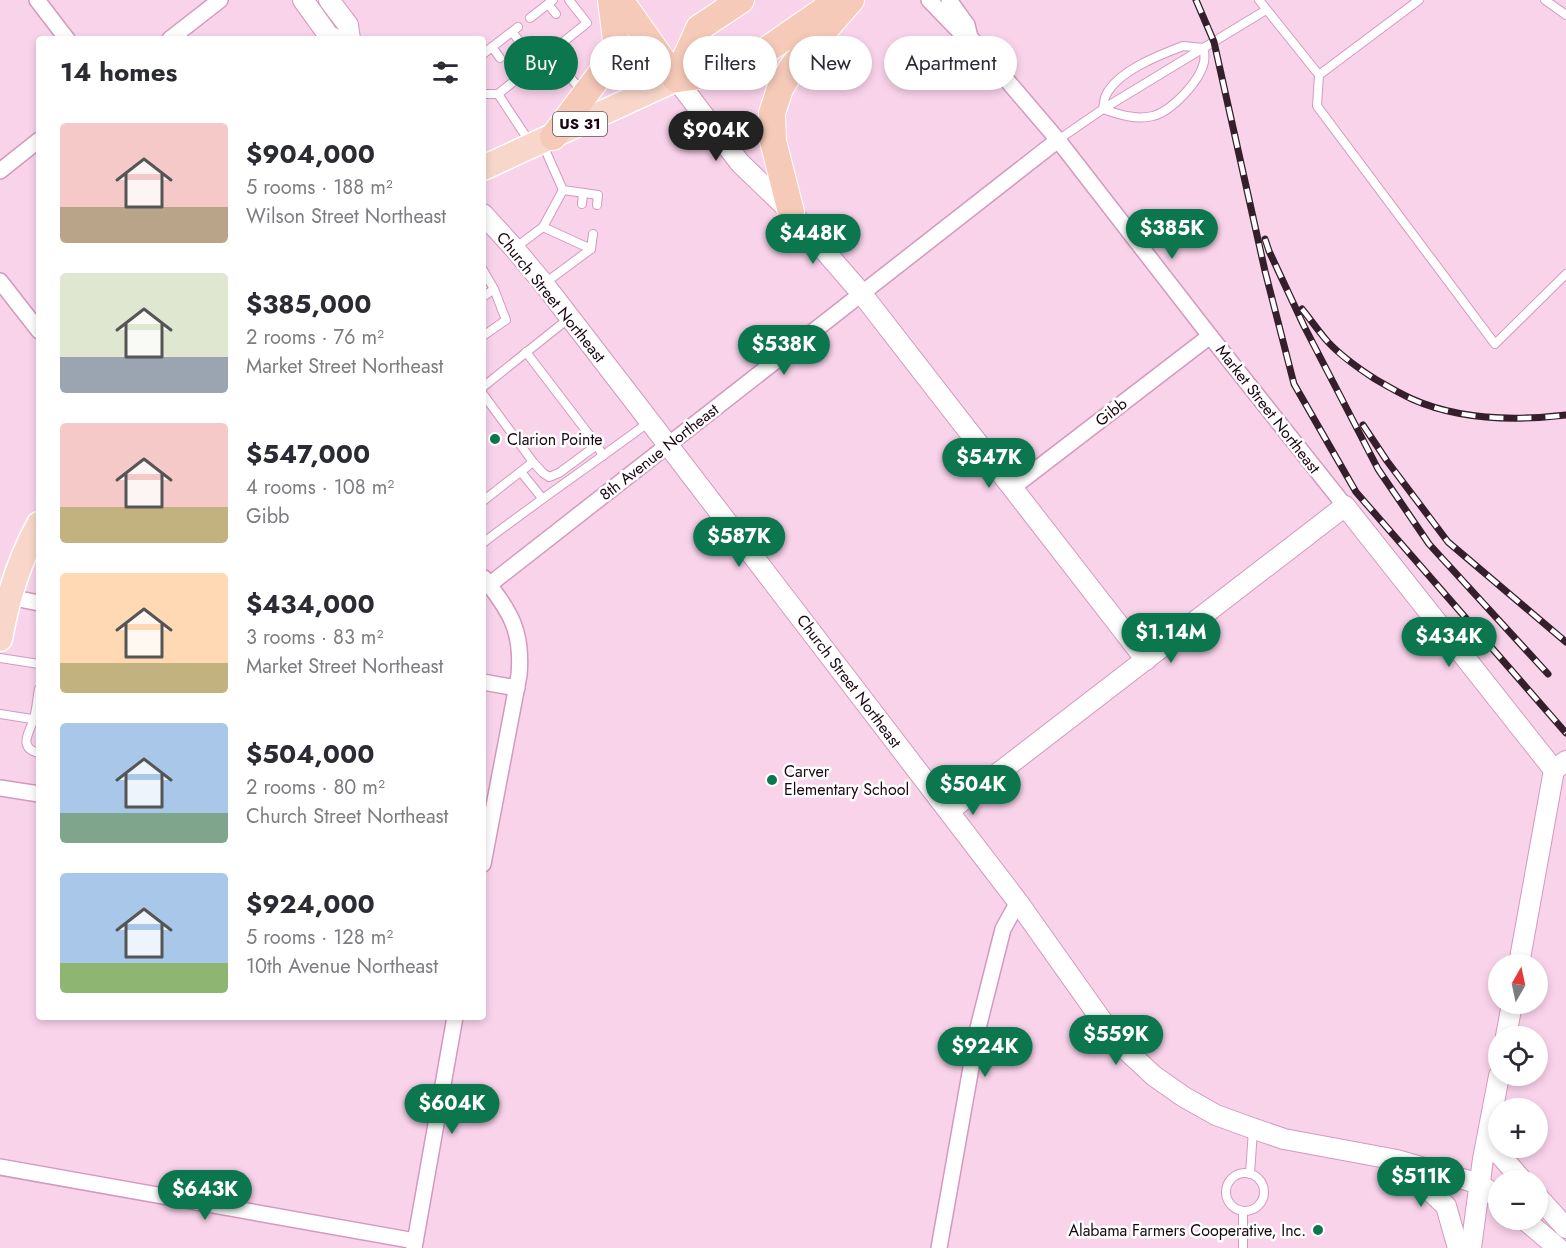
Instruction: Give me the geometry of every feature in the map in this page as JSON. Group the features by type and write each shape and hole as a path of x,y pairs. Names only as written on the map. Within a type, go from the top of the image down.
{"highway":[{"path":"542,141 584,95 608,64 616,41 611,0"},
{"path":"620,0 676,80"},
{"path":"676,80 699,28 741,0"},
{"name":"US 31","path":"676,80 720,74 765,51 839,0"},
{"path":"791,212 773,141 772,112 780,89 793,66 851,0"}],"main road":[{"name":"US 31","path":"486,167 676,80"},
{"path":"0,639 5,596 36,530"}],"street":[{"path":"37,0 65,36"},
{"path":"174,36 220,0"},
{"path":"303,0 329,36"},
{"path":"329,0 348,25 350,36"},
{"name":"Market Street Northeast","path":"929,0 959,31 968,36"},
{"name":"Market Street Northeast","path":"949,0 967,25 970,36"},
{"path":"676,80 740,163 791,212 862,294 1146,660"},
{"name":"Market Street Northeast","path":"1015,90 1058,140 1345,506 1560,766"},
{"name":"8th Avenue Northeast","path":"486,848 520,662 517,636 507,610 486,581 668,445 1058,140"},
{"path":"0,171 36,142"},
{"name":"Church Street Northeast","path":"486,217 544,284 668,445 1018,902 1103,1022 1126,1050 1154,1076 1184,1097 1216,1115 1284,1139 1396,1160 1480,1184"},
{"path":"0,280 36,327"},
{"name":"Gibb","path":"1012,488 1210,336"},
{"path":"949,811 1345,506"},
{"path":"5,596 36,602"},
{"path":"486,683 517,688"},
{"path":"1521,954 1560,766"},
{"path":"0,788 36,794"},
{"path":"939,1248 978,1028 1003,929 1018,902"},
{"path":"0,1167 415,1245 454,1020"},
{"path":"1471,1248 1488,1137"},
{"path":"1503,1158 1513,1170"},
{"path":"1396,1160 1446,1206 1458,1248"},
{"path":"1480,1184 1488,1190"},
{"path":"1548,1208 1566,1228"},
{"path":"1537,1230 1558,1248"}],"lane":[{"path":"567,27 573,35 587,22 569,0"},
{"path":"1259,0 1319,75 1317,106 1495,344 1566,274"},
{"path":"1319,75 1419,0"},
{"path":"1545,0 1566,15"},
{"path":"530,18 550,2 556,14"},
{"path":"1058,140 1103,109 1266,10"},
{"path":"507,36 515,30 518,36"},
{"path":"486,52 504,38"},
{"path":"1103,109 1105,97 1110,88 1139,66 1183,46 1204,48"},
{"path":"492,47 500,58"},
{"path":"1103,109 1127,117 1154,116 1171,107 1186,93 1197,77 1204,63 1204,48"},
{"path":"578,87 584,95"},
{"path":"486,94 498,94 504,90"},
{"path":"498,94 542,141 563,190"},
{"path":"563,190 598,195 597,205"},
{"path":"514,248 543,227 563,190"},
{"path":"582,204 583,193"},
{"path":"543,227 591,249"},
{"path":"576,242 578,232"},
{"path":"544,284 591,249 593,234"},
{"path":"486,275 506,320 486,334"},
{"path":"486,295 494,289"},
{"path":"486,385 569,318"},
{"path":"526,352 603,456"},
{"path":"486,398 533,462 549,477 559,473 597,445"},
{"path":"486,541 649,421"},
{"path":"486,499 533,462"},
{"path":"521,472 542,498"},
{"path":"0,658 36,664"},
{"path":"0,714 36,720 26,735 27,745 36,752"},
{"path":"1250,1174 1253,1129"},
{"path":"1244,1173 1260,1181 1264,1193 1263,1199 1255,1209 1243,1211 1232,1206 1228,1201 1226,1189 1233,1178 1244,1173"},
{"path":"1243,1211 1243,1248"}],"railway":[{"path":"1196,0 1214,42 1265,271 1294,384 1356,492 1566,733"},
{"path":"1265,239 1304,326 1378,469 1429,544 1548,674"},
{"path":"1302,309 1328,342 1345,357 1375,379 1412,399 1468,415 1507,418 1566,415"},
{"path":"1363,425 1448,542 1566,642"}],"place":[{"name":"Clarion Pointe","path":"495,439"},
{"name":"Carver Elementary School","path":"772,780"},
{"name":"Alabama Farmers Cooperative, Inc.","path":"1318,1230"}]}
